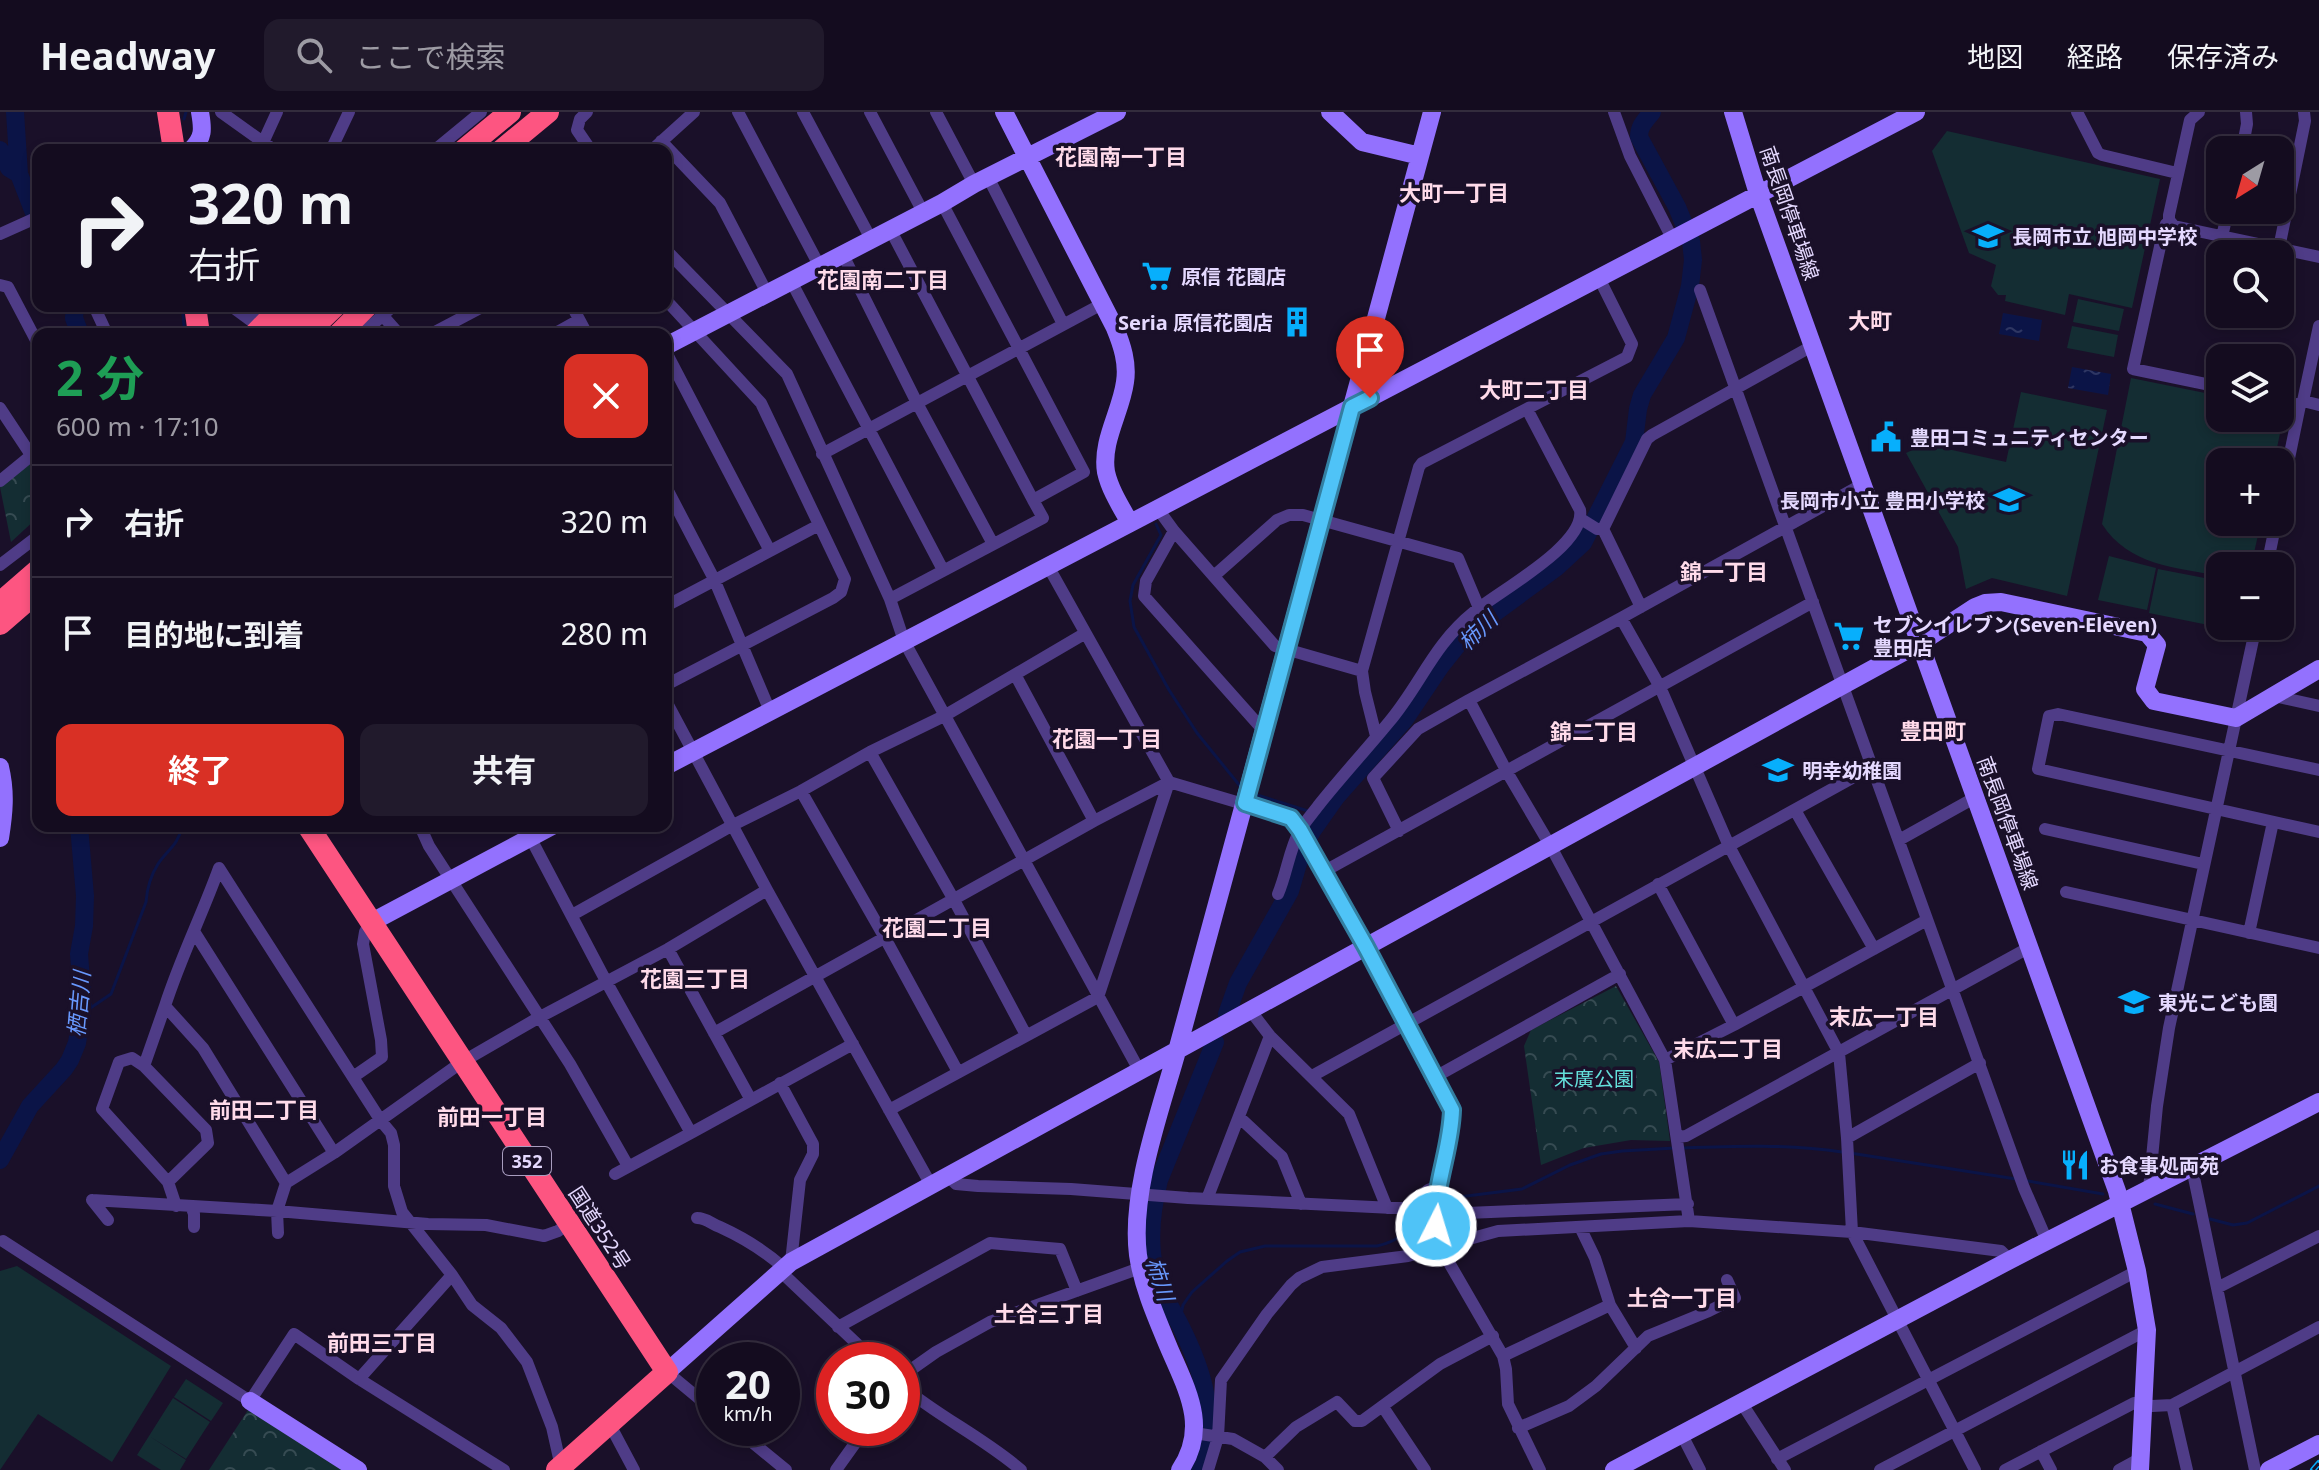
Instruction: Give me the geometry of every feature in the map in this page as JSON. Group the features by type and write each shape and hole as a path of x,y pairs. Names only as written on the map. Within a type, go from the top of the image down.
{"highway":[{"path":"168,112 173,144"},
{"path":"471,144 510,112"},
{"path":"489,144 527,112"},
{"path":"509,144 548,112"},
{"path":"530,144 561,112"},
{"path":"261,328 276,312"},
{"path":"300,328 326,312"},
{"path":"349,328 376,312"},
{"path":"0,603 32,575"},
{"path":"0,624 32,596"},
{"name":"国道352号","path":"312,832 667,1372"},
{"path":"560,1469 667,1372"}],"street":[{"path":"197,144 203,134 200,112"},
{"path":"221,112 260,144"},
{"path":"266,144 277,112"},
{"path":"334,144 349,112"},
{"path":"442,144 481,112"},
{"path":"587,112 580,119 577,130 587,144"},
{"path":"738,112 820,267"},
{"path":"803,112 871,239"},
{"path":"870,112 923,212"},
{"path":"936,112 981,180 1063,324"},
{"path":"1004,112 1123,348 1126,379 1106,452 1106,471 1130,523"},
{"path":"672,345 727,313 1117,112"},
{"path":"1330,112 1362,142 1420,156"},
{"path":"1180,1470 1197,1434 1194,1412 1140,1268 1137,1241 1150,1194 1177,1051 1432,112"},
{"path":"1614,112 1630,156 1673,240"},
{"name":"南長岡停車場線","path":"1733,112 1758,194 2121,1204 2147,1330 2140,1464"},
{"path":"672,763 1916,112"},
{"path":"2077,112 2098,153 2177,173"},
{"path":"2199,112 2190,120 2177,173 2170,221 2174,226 2238,240"},
{"path":"2245,136 2246,112"},
{"path":"2281,240 2305,121 2304,112"},
{"path":"658,144 685,115"},
{"path":"672,160 720,203 767,293"},
{"path":"942,203 1084,472 1033,500"},
{"path":"2,232 32,220"},
{"path":"2170,221 2163,233 2133,369 2206,384"},
{"path":"2222,237 2225,224"},
{"path":"890,229 1043,518 890,599"},
{"path":"2294,251 2319,257"},
{"path":"843,255 917,403 993,544"},
{"path":"672,256 787,374 890,599 904,641 1139,1070"},
{"path":"1376,736 1362,671 1419,467 1627,357 1632,344 1599,278"},
{"path":"791,281 943,570"},
{"path":"0,285 8,287 32,333"},
{"path":"1700,290 2024,1188 2047,1241"},
{"path":"822,454 1102,304"},
{"path":"672,306 761,403 845,579 841,592 672,682"},
{"path":"239,312 250,320 259,312"},
{"path":"367,328 379,312"},
{"path":"442,328 473,312"},
{"path":"575,312 584,328"},
{"path":"565,328 579,320"},
{"path":"2291,448 2319,326"},
{"path":"1600,529 1647,439 1814,345"},
{"path":"672,361 770,551"},
{"path":"2294,402 2319,405"},
{"path":"0,408 32,449"},
{"path":"1527,409 1583,520 1600,529 1641,607"},
{"path":"0,481 32,454"},
{"path":"1399,831 1373,778 1418,729 1863,484"},
{"path":"672,498 714,579 770,711"},
{"path":"1158,509 1275,646 1362,671"},
{"path":"1215,575 1277,520 1289,515 1303,515 1458,558 1479,608"},
{"path":"1278,894 1302,832 1349,766 1390,721 1438,647 1479,608 1526,576 1562,546 1583,520"},
{"path":"672,603 819,525"},
{"path":"1174,531 1146,581 1144,596 1264,731"},
{"path":"0,565 32,541"},
{"path":"889,1110 1098,997 1169,782 1048,566"},
{"path":"1323,872 1813,602"},
{"path":"696,1396 667,1372 785,1267 1920,643 1975,607 1995,602 2147,633 2157,645 2145,689 2154,701 2236,718 2319,669"},
{"path":"1621,618 1660,687 1729,846 1839,1053 1852,1232 1975,1470"},
{"path":"572,915 733,825 944,716 1084,634"},
{"path":"2149,1189 2169,1028 2253,640"},
{"path":"1016,676 1094,821"},
{"path":"2274,696 2319,706"},
{"path":"1469,700 1665,1060 1689,1221"},
{"path":"672,712 889,1110 940,1180 978,1186 1387,1208 1412,1208 1428,1190 1439,1190"},
{"path":"2319,770 2058,714 2049,716 2038,769 2319,832"},
{"path":"870,752 1026,1035"},
{"path":"0,767 5,807 0,838"},
{"path":"1312,1076 1872,767"},
{"path":"714,1033 1169,782 1291,818 1302,832 1366,947 1452,1110 1452,1129 1436,1216 1440,1247 1503,1356 1508,1404 1540,1470"},
{"path":"801,791 958,1072"},
{"path":"1899,840 1976,797"},
{"path":"1795,810 1874,949"},
{"path":"2249,933 2273,822"},
{"path":"2045,829 2203,864"},
{"path":"423,832 570,1064 628,1166"},
{"path":"353,1077 382,1057 363,944 370,923 540,832"},
{"path":"530,837 691,1133"},
{"path":"144,1066 179,962 195,933 219,868 391,1133 394,1186 398,1204 409,1223 432,1248 472,1305 501,1328 527,1362 552,1427 560,1469"},
{"path":"1658,884 1734,1025"},
{"path":"278,1233 277,1211 286,1183 381,1121 462,1062 668,949 767,890"},
{"path":"2066,892 2318,948 2319,934"},
{"path":"1665,1060 1927,920"},
{"path":"195,933 334,1153"},
{"path":"1677,1139 2030,947"},
{"path":"668,949 751,1100"},
{"path":"1435,1077 1620,974"},
{"path":"165,1006 203,1048 286,1183"},
{"path":"1250,1010 1270,1036 1349,1114 1387,1208"},
{"path":"1207,1199 1270,1036"},
{"path":"615,1174 853,1044"},
{"path":"168,1182 208,1143 206,1130 144,1066 132,1058 119,1062 102,1109 168,1182 176,1206"},
{"path":"1847,1147 1980,1063"},
{"path":"780,1083 813,1144 813,1154 800,1180 785,1267"},
{"path":"1618,1469 2010,1260 2319,1102"},
{"path":"1239,1117 1282,1157 1301,1204"},
{"path":"2192,1168 2255,1470"},
{"path":"108,1220 92,1200 277,1211 409,1223 486,1225 544,1236 568,1224"},
{"path":"1436,1216 1688,1204"},
{"path":"191,1206 194,1227"},
{"path":"697,1218 704,1218 747,1239 785,1267 854,1342"},
{"path":"1208,1470 1216,1437 1221,1380 1267,1314 1299,1278 1322,1267 1362,1260 1392,1259 1498,1231 1689,1221 1852,1232 2001,1251 2010,1260"},
{"path":"1580,1227 1595,1258 1610,1305 1636,1348"},
{"path":"2217,1288 2319,1236"},
{"path":"3,1241 358,1470"},
{"path":"838,1327 990,1243 1060,1249 1077,1291"},
{"path":"920,1363 990,1322 1140,1268"},
{"path":"1741,1402 1781,1464 1929,1380 2137,1271"},
{"path":"359,1379 452,1275"},
{"path":"1518,1428 1569,1406 1596,1386 1648,1336 1735,1298 1727,1280"},
{"path":"1503,1356 1610,1305"},
{"path":"2005,1470 2134,1403 2172,1405 2319,1327"},
{"path":"1880,1470 2147,1330"},
{"path":"250,1401 294,1334 359,1379 504,1470"},
{"path":"1265,1457 1296,1427 1337,1402 1355,1421 1362,1421 1440,1364 1493,1336"},
{"path":"920,1401 1021,1470"},
{"path":"2172,1405 2187,1470"},
{"path":"1383,1407 1419,1468"},
{"path":"609,1423 634,1470"},
{"path":"1681,1433 1700,1470"},
{"path":"1197,1434 1233,1439 1265,1457 1278,1470"},
{"path":"2269,1470 2319,1444"},
{"path":"757,1446 786,1470"},
{"path":"836,1470 853,1446"},
{"path":"2041,1451 2051,1470"},
{"path":"2119,1470 2140,1464"}],"green space":[{"path":"1947,131 2160,179 2132,308 2069,294 2065,315 2005,301 2006,295 1998,295 1991,286 1996,265 1969,253 1932,151"},
{"path":"2078,299 2124,309 2119,331 2073,322"},
{"path":"2072,326 2118,335 2114,357 2067,348"},
{"path":"2131,378 2206,393 2206,432 2280,432 2277,448 2206,448 2206,536 2258,536 2254,552 2206,552 2206,573 2170,567 2139,557 2126,549 2102,524"},
{"path":"2021,392 2107,410 2067,596 1992,578 1966,589 1958,547 1906,453 1925,444 2006,462"},
{"path":"32,461 32,523 11,542 0,487"},
{"path":"2109,556 2156,568 2147,610 2098,600"},
{"path":"2158,569 2206,578 2206,625 2149,613"},
{"name":"末廣公園","path":"1616,986 1659,1062 1670,1141 1631,1140 1584,1148 1541,1165 1524,1046 1531,1030"},
{"path":"17,1266 171,1366 112,1462 38,1414 0,1470 0,1271"},
{"path":"186,1379 223,1403 211,1421 174,1397"},
{"path":"173,1398 210,1422 186,1459 149,1436"},
{"path":"248,1410 342,1470 209,1470"},
{"path":"149,1436 186,1460 180,1470 161,1470 137,1455"}],"water":[{"path":"2003,313 2042,320 2039,341 1999,334"},
{"path":"2072,367 2111,374 2108,395 2068,388"}],"waterway":[{"name":"栖吉川","path":"15,112 19,174 32,208"},
{"path":"184,119 186,112"},
{"name":"柿川","path":"1652,112 1642,126 1639,137 1684,224"},
{"name":"栖吉川","path":"0,150 9,168 19,174"},
{"name":"柿川","path":"1227,1014 1238,983 1290,891 1302,850 1336,797 1405,719 1467,633 1557,567 1583,543 1634,442 1642,395 1676,338 1690,286 1693,260 1691,241"},
{"name":"栖吉川","path":"74,312 78,328"},
{"path":"183,312 184,328"},
{"path":"1156,524 1161,535 1133,585 1130,601 1134,627 1197,733 1240,786"},
{"path":"1254,794 1308,811"},
{"name":"栖吉川","path":"0,1160 30,1106 64,1069 77,1043 83,1005 79,954 85,896 80,832"},
{"path":"80,1018 111,994 146,902 153,873 180,832"},
{"name":"柿川","path":"1196,1470 1207,1432 1206,1395 1195,1359 1157,1278 1151,1229 1159,1180 1215,1042"},
{"path":"1682,1148 1742,1146 1842,1152"},
{"path":"1443,1199 1522,1189 1570,1165 1601,1154 1675,1148"},
{"path":"1850,1153 2016,1179"},
{"path":"2028,1181 2103,1194"},
{"path":"2210,1219 2233,1225 2247,1223 2319,1186"},
{"path":"1179,1324 1183,1305 1192,1292 1240,1252 1265,1246 1377,1246 1405,1232 1432,1202"},
{"path":"2155,1204 2193,1214"}],"railway":[{"path":"2313,1470 2319,1463"}],"place":[{"name":"長岡市立 旭岡中学校","path":"1988,236"},
{"name":"原信 花園店","path":"1157,276"},
{"name":"Seria 原信花園店","path":"1297,322"},
{"name":"豊田コミュニティセンター","path":"1886,437"},
{"name":"長岡市小立 豊田小学校","path":"2009,500"},
{"name":"セブンイレブン(Seven-Eleven) 豊田店","path":"1849,636"},
{"name":"明幸幼稚園","path":"1778,770"},
{"name":"東光こども園","path":"2134,1002"},
{"name":"お食事処両苑","path":"2075,1165"}],"district":[{"name":"花園南一丁目","path":"1121,156"},
{"name":"大町一丁目","path":"1454,192"},
{"name":"花園南二丁目","path":"883,279"},
{"name":"大町","path":"1870,320"},
{"name":"大町二丁目","path":"1534,389"},
{"name":"錦一丁目","path":"1724,571"},
{"name":"豊田町","path":"1933,730"},
{"name":"錦二丁目","path":"1594,731"},
{"name":"花園一丁目","path":"1107,738"},
{"name":"花園二丁目","path":"937,927"},
{"name":"花園三丁目","path":"695,978"},
{"name":"末広一丁目","path":"1884,1016"},
{"name":"末広二丁目","path":"1728,1048"},
{"name":"前田二丁目","path":"264,1109"},
{"name":"前田一丁目","path":"492,1116"},
{"name":"土合一丁目","path":"1682,1297"},
{"name":"土合三丁目","path":"1049,1313"},
{"name":"前田三丁目","path":"382,1342"}],"route":[{"path":"1370,398 1352,407 1245,803 1291,818 1300,830 1452,1110 1452,1129 1437,1195 1436,1226"}]}
